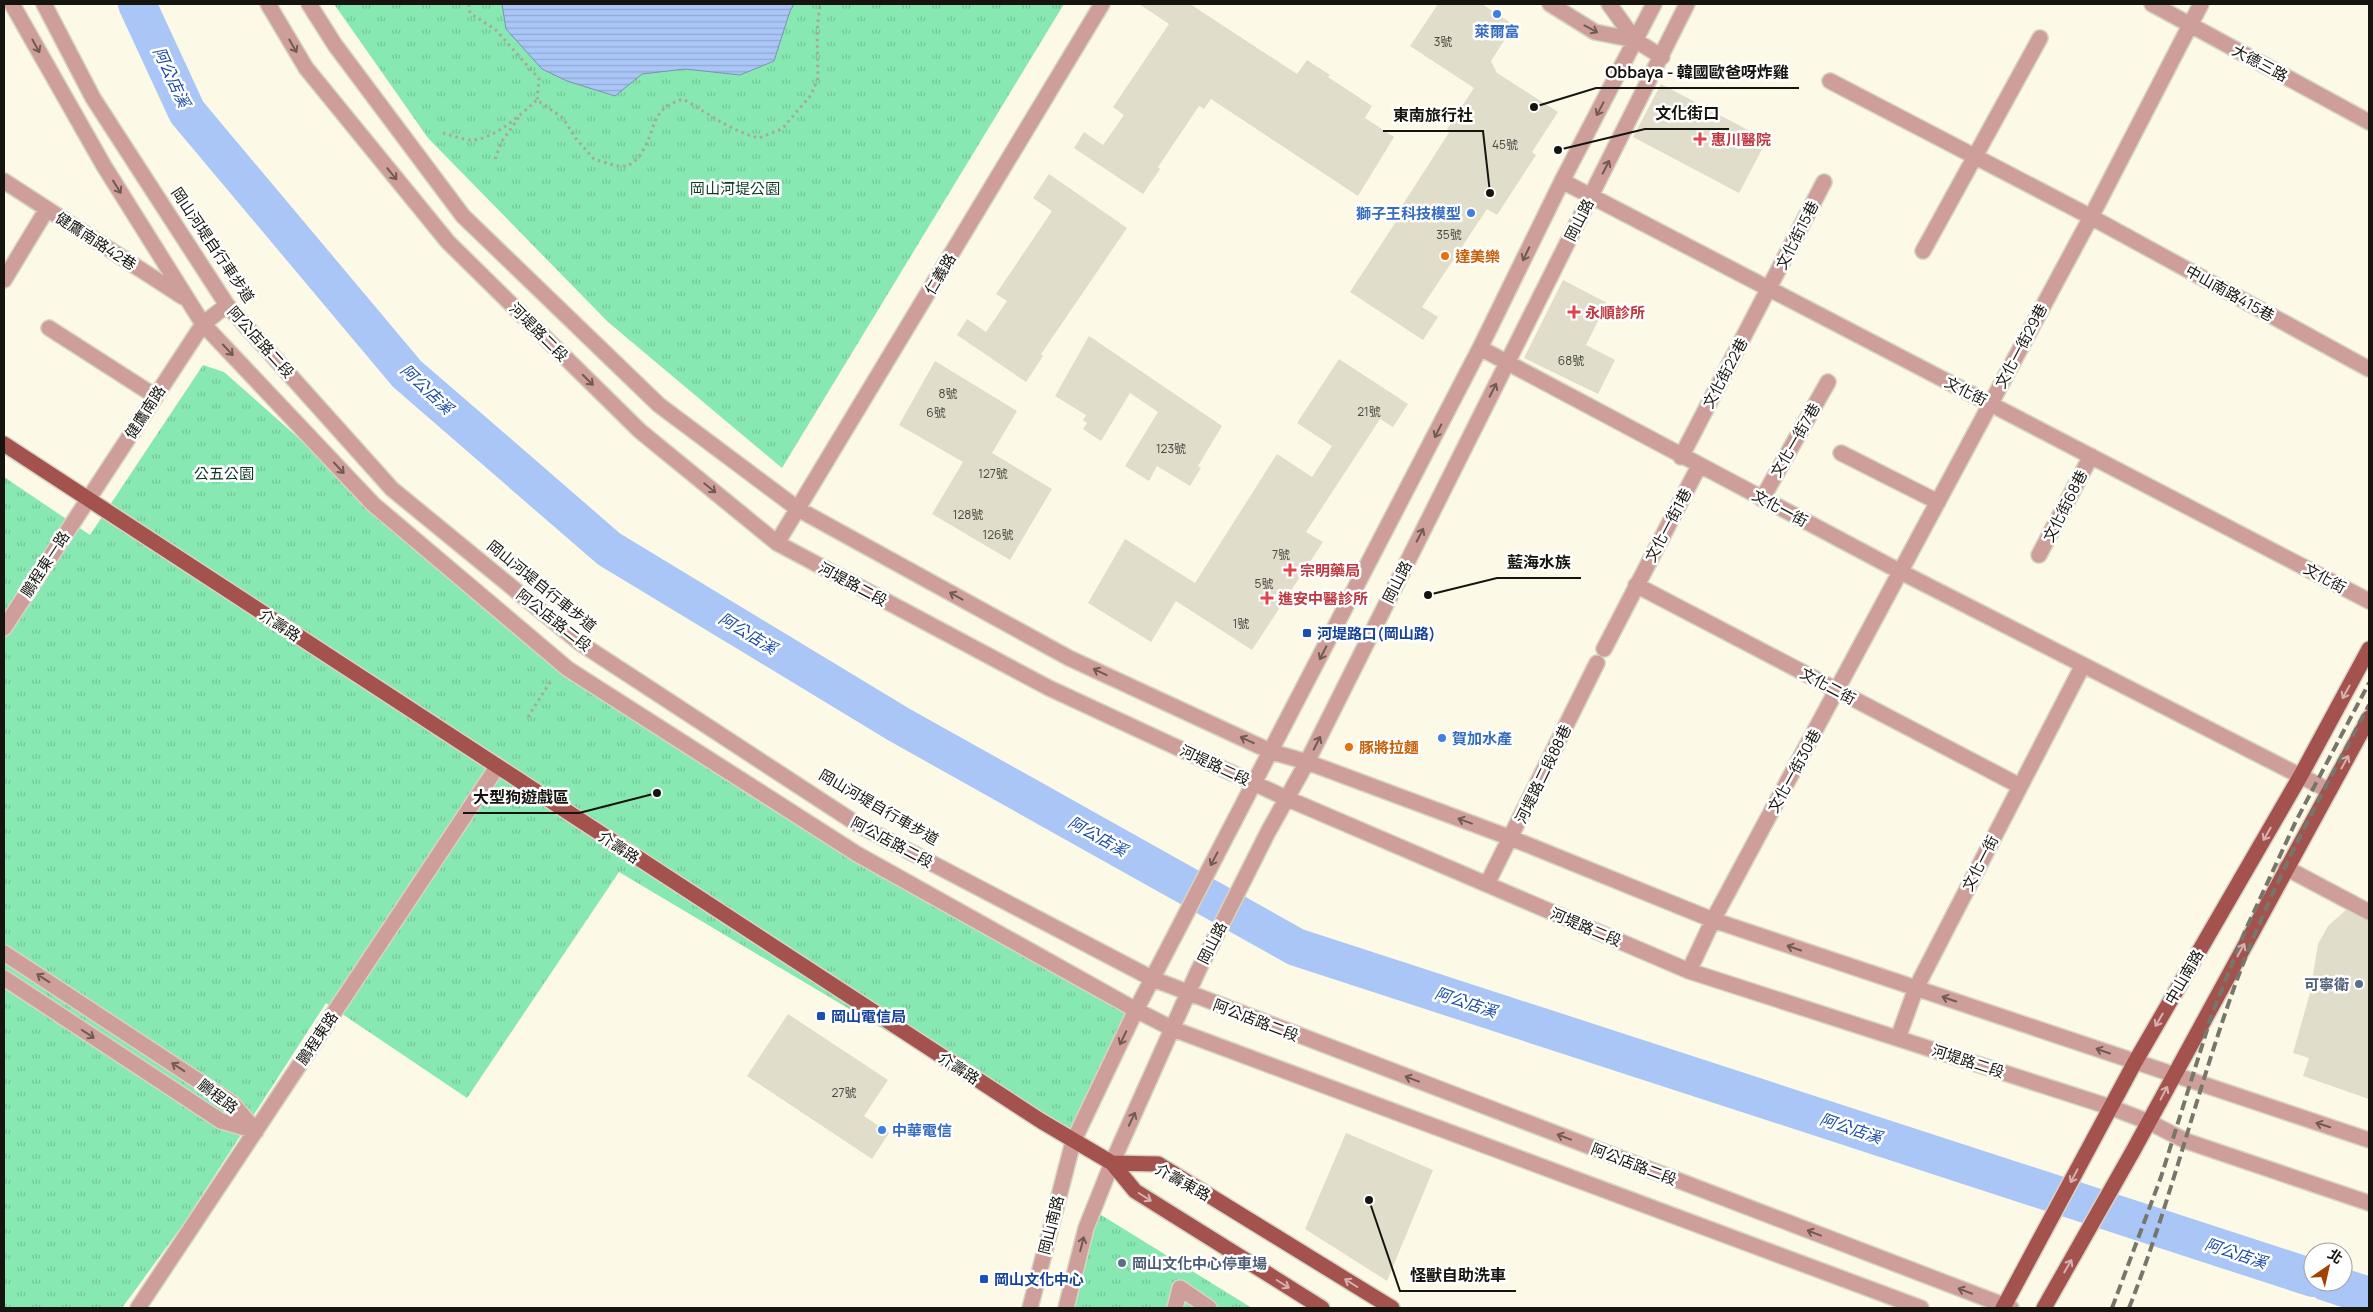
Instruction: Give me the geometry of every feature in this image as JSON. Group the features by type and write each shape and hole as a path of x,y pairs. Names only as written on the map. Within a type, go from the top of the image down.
{"main road":[{"name":"介壽路","path":"4,444 1072,1142 1112,1163"},
{"name":"中山南路","path":"2007,1304 2096,1132 2301,775 2369,649"},
{"path":"2044,1308 2149,1122 2328,790 2369,718"},
{"name":"介壽東路","path":"1112,1163 1135,1191 1322,1308"},
{"name":"介壽東路","path":"1112,1163 1158,1164 1392,1308"}],"street":[{"name":"阿公店路二段","path":"12,4 104,166 203,324 373,504 562,664 857,854 1173,1029 1922,1308"},
{"name":"阿公店路二段","path":"44,4 93,98 227,305 392,488 580,643 857,824 1153,979 2007,1304"},
{"name":"河堤路二段","path":"268,4 306,68 448,242 640,431 778,543 1049,688 1288,799 1689,971 2110,1107 2149,1122 2186,1141 2369,1203"},
{"name":"河堤路二段","path":"309,4 335,45 463,216 659,405 798,509 1069,658 1272,752 1307,762 1511,838 1713,920 2369,1140"},
{"name":"仁義路","path":"778,543 1102,4"},
{"path":"1550,4 1596,32 1636,40"},
{"path":"1609,4 1636,40 1662,57"},
{"path":"1072,1142 1136,1010 1272,752 1654,4"},
{"name":"岡山路","path":"1112,1163 1198,971 1268,832 1307,762 1687,4"},
{"name":"大德三路","path":"2152,4 2369,122"},
{"path":"2190,24 2194,4"},
{"path":"2190,24 2201,4"},
{"name":"文化一街29巷","path":"1901,572 2091,217 2190,24"},
{"path":"1923,251 2040,38"},
{"path":"1830,81 2091,217"},
{"name":"健鷹南路42巷","path":"4,181 188,300"},
{"name":"文化街","path":"1562,181 2369,601"},
{"name":"文化街15巷","path":"1769,289 1824,182"},
{"path":"4,280 47,209"},
{"name":"中山南路415巷","path":"2091,217 2369,369"},
{"name":"文化街22巷","path":"1681,457 1769,289"},
{"name":"健鷹南路","path":"87,500 203,324 227,305"},
{"path":"49,328 156,396"},
{"name":"文化一街","path":"1480,348 1681,457 1901,572 2328,790"},
{"name":"文化一街7巷","path":"1762,499 1828,382"},
{"path":"1841,453 1938,502"},
{"name":"文化街68巷","path":"2039,555 2091,456"},
{"name":"文化一街1巷","path":"1601,656 1699,466"},
{"name":"鵬程東一路","path":"4,628 87,500"},
{"name":"文化一街30巷","path":"1689,971 1713,920 1901,572"},
{"name":"文化二街","path":"1636,585 2020,786"},
{"name":"河堤路二段88巷","path":"1486,884 1511,838 1601,656"},
{"name":"文化一街","path":"1898,1038 1916,988 2083,664"},
{"name":"鵬程東路","path":"138,1308 497,767"},
{"path":"2286,868 2369,912"},
{"name":"鵬程路","path":"4,952 232,1103 256,1131"},
{"name":"鵬程路","path":"4,978 221,1121 256,1131"},
{"name":"岡山南路","path":"1030,1308 1072,1142"},
{"path":"1066,1308 1086,1228 1112,1163"},
{"path":"1175,1308 1180,1288 1208,1308"}],"path":[{"path":"443,133 472,140 486,137 522,113 537,100 539,79 496,30 470,13 469,4"},
{"path":"537,100 563,118 576,139 594,159 616,166 628,166 642,153 659,112 674,102 683,99 725,126 759,138 782,128 811,95 818,78 817,31 820,4"},
{"path":"495,158 502,141 522,113"},
{"path":"528,717 562,664"}],"green space":[{"name":"岡山河堤公園","path":"334,4 1064,4 782,468 608,322 428,138"},
{"name":"公五公園","path":"203,365 224,372 373,504 568,669 857,854 1136,1010 1073,1142 619,872 467,1098 326,1003 182,1226 122,1308 4,1308 4,477 90,535"},
{"path":"1093,1210 1252,1308 1068,1308"}],"water":[{"path":"502,4 794,4 774,61 740,75 685,69 642,74 615,96 567,81 542,69 506,29"}],"building":[{"path":"1139,4 1190,4 1297,74 1307,60 1330,75 1328,77 1372,106 1365,118 1394,137 1358,196 1211,99 1204,109 1199,106 1158,167 1160,169 1143,194 1074,148 1084,132 1103,145 1124,115 1113,107 1169,24"},
{"path":"1438,4 1482,4 1514,25 1491,61 1497,73 1558,112 1532,152 1536,155 1497,215 1487,209 1422,307 1438,317 1423,340 1350,292 1401,214 1398,212 1450,131 1447,129 1474,88 1410,46"},
{"name":"惠川醫院","path":"1661,84 1767,140 1739,193 1633,137"},
{"path":"1049,174 1127,228 1041,354 1043,356 1026,382 957,335 967,319 986,332 1007,301 996,294 1052,211 1033,198"},
{"path":"1563,280 1607,303 1586,345 1615,360 1598,394 1524,358"},
{"path":"1089,336 1222,426 1198,466 1201,468 1190,486 1157,466 1149,481 1125,466 1158,412 1130,393 1101,441 1083,429 1087,423 1083,420 1086,415 1055,396"},
{"path":"1339,359 1408,404 1393,427 1380,419 1306,532 1323,542 1252,650 1176,601 1151,642 1088,603 1125,539 1195,583 1277,454 1312,477 1332,446 1297,423"},
{"path":"935,361 1017,411 992,453 1052,489 1010,560 932,514 963,462 899,425"},
{"path":"2346,910 2369,921 2369,1099 2303,1076 2309,1058 2293,1053 2310,993 2318,944 2328,926"},
{"path":"788,1014 888,1080 864,1116 889,1133 872,1159 747,1076"},
{"path":"1346,1133 1433,1170 1387,1281 1305,1229"}],"waterway":[{"name":"阿公店溪","path":"137,4 187,112 407,374 609,549 898,724 1296,947 2303,1275"},
{"name":"阿公店溪","path":"2353,1291 2369,1296"}],"railway":[{"path":"2112,1308 2161,1177 2212,1014 2246,929 2296,821 2369,683"},
{"path":"2129,1308 2144,1269 2220,1028 2248,951 2296,844 2369,705"}],"place":[{"name":"萊爾富","path":"1497,14"},
{"name":"Obbaya - 韓國歐爸呀炸雞","path":"1534,107"},
{"name":"惠川醫院","path":"1700,139"},
{"name":"文化街口","path":"1558,150"},
{"name":"東南旅行社","path":"1490,193"},
{"name":"獅子王科技模型","path":"1471,213"},
{"name":"達美樂","path":"1445,256"},
{"name":"永順診所","path":"1574,312"},
{"name":"宗明藥局","path":"1290,570"},
{"name":"藍海水族","path":"1428,595"},
{"name":"進安中醫診所","path":"1267,598"},
{"name":"河堤路口(岡山路)","path":"1307,633"},
{"name":"賀加水產","path":"1442,738"},
{"name":"豚將拉麵","path":"1349,747"},
{"name":"大型狗遊戲區","path":"657,793"},
{"name":"可寧衛","path":"2359,984"},
{"name":"岡山電信局","path":"821,1016"},
{"name":"中華電信","path":"882,1130"},
{"name":"怪獸自助洗車","path":"1369,1200"},
{"name":"岡山文化中心停車場","path":"1122,1263"},
{"name":"岡山文化中心","path":"984,1279"}]}
